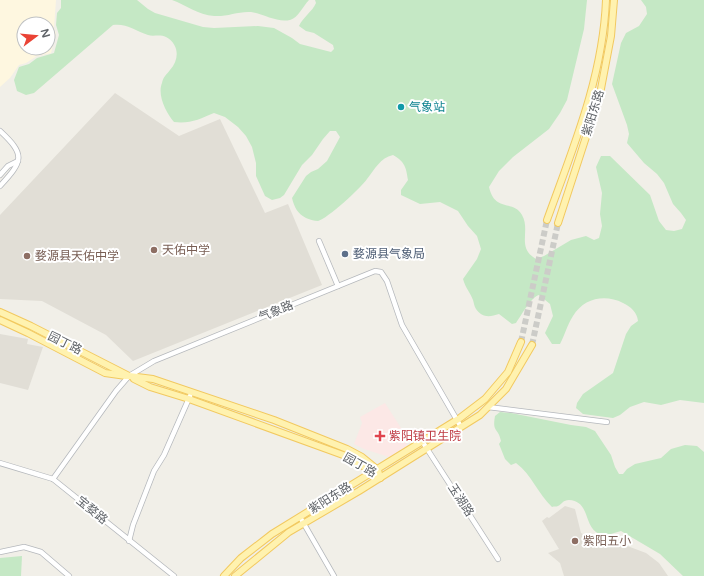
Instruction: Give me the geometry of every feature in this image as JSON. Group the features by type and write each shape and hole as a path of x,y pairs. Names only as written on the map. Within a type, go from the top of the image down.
{"main road":[{"name":"紫阳东路","path":"547,220 585,115 600,53 606,0"},
{"name":"紫阳东路","path":"558,223 600,94 611,36 614,0"},
{"name":"园丁路","path":"0,312 74,347 129,376"},
{"name":"园丁路","path":"0,320 105,373 153,379 190,396 343,456 375,471"},
{"name":"紫阳东路","path":"224,576 241,558 272,534 456,420 485,399 508,372 521,342"},
{"name":"紫阳东路","path":"235,576 289,532 380,478 480,415 506,389 532,344"},
{"name":"园丁路","path":"190,396 274,420 347,449 362,457 380,478"}],"street":[{"path":"0,131 14,144 18,152 18,161 14,171 0,186"},
{"path":"0,175 8,166 18,161"},
{"path":"319,241 338,286"},
{"name":"气象路","path":"53,479 116,391 129,376 154,361 375,271 381,272 387,281 402,325 461,427"},
{"path":"129,540 133,525 154,471 164,455 190,396"},
{"path":"488,407 607,422"},
{"name":"玉湖路","path":"422,441 498,559"},
{"name":"宝婺路","path":"0,463 53,479 174,576"},
{"path":"300,517 334,576"},
{"path":"0,552 24,547 41,552 69,576"}],"shaded area":[{"path":"0,0 56,0 55,16 16,16 16,56 37,56 26,63 19,65 10,78 0,87"},
{"name":"天佑中学","path":"115,93 179,136 220,119 265,213 288,204 322,285 133,361 106,335 42,301 0,299 0,215"},
{"path":"0,334 28,339 27,344 43,347 28,390 0,383"},
{"name":"紫阳镇卫生院","path":"385,403 401,428 407,446 389,457 364,449 354,444 362,423 360,417"},
{"name":"紫阳五小","path":"565,506 575,509 581,533 596,542 614,541 646,553 659,563 668,576 564,576 560,563 548,553 559,549 542,521 547,517 549,518"}],"green space":[{"path":"61,0 137,0 155,13 203,27 258,26 274,28 300,44 331,52 334,49 333,45 314,33 306,31 299,26 316,3 315,0 587,0 584,29 567,100 549,129 513,157 499,171 489,187 495,200 518,210 522,215 525,227 525,244 530,254 536,259 571,240 586,236 594,240 599,238 602,226 600,214 602,193 596,167 601,156 610,156 650,195 659,221 666,230 674,231 682,229 686,220 673,204 664,183 627,143 629,134 627,125 612,84 621,43 626,33 639,26 647,14 646,7 641,0 704,0 704,403 680,400 661,405 644,402 630,407 620,415 613,418 583,414 576,408 577,403 583,394 613,373 626,334 631,326 638,321 635,312 631,308 616,300 602,298 595,299 583,305 573,316 560,344 552,344 545,333 553,316 550,304 539,295 533,299 516,323 512,324 499,314 489,316 481,314 475,308 472,297 463,279 477,259 481,249 477,236 458,211 440,202 420,204 401,195 401,190 408,180 404,165 393,155 388,156 381,161 364,183 344,203 329,215 318,221 306,218 297,210 292,198 306,176 318,169 327,161 340,137 336,131 330,131 323,139 312,155 302,165 284,195 280,198 272,200 265,196 256,176 256,163 252,147 246,136 238,127 225,117 214,113 185,122 174,122 168,114 161,98 161,88 164,77 173,66 177,57 177,52 174,44 166,37 150,36 127,26 113,25 34,93 26,95 17,91 14,80 19,67 29,64 37,58 44,56 56,56 56,46 59,35 56,25 57,13 61,8"},
{"path":"172,0 309,0 296,17 285,21 251,12 242,12 223,16 208,15 197,12"},
{"path":"500,412 586,427 595,431 611,455 619,474 623,474 627,469 635,464 661,458 671,449 685,445 697,446 704,452 704,576 683,576 660,554 621,531 604,536 598,533 592,528 583,508 575,501 567,500 558,506 552,507 522,468 516,463 511,465 505,459 499,444 501,441 500,437 494,425 495,416"},
{"path":"22,556 21,576 0,576 0,558"}],"tunnel":[{"path":"521,342 547,220"},
{"path":"532,345 558,223"}],"place":[{"name":"气象站","path":"401,107"},
{"name":"天佑中学","path":"154,250"},
{"name":"婺源县气象局","path":"345,254"},
{"name":"婺源县天佑中学","path":"27,256"},
{"name":"紫阳镇卫生院","path":"380,436"},
{"name":"紫阳五小","path":"575,541"}]}
